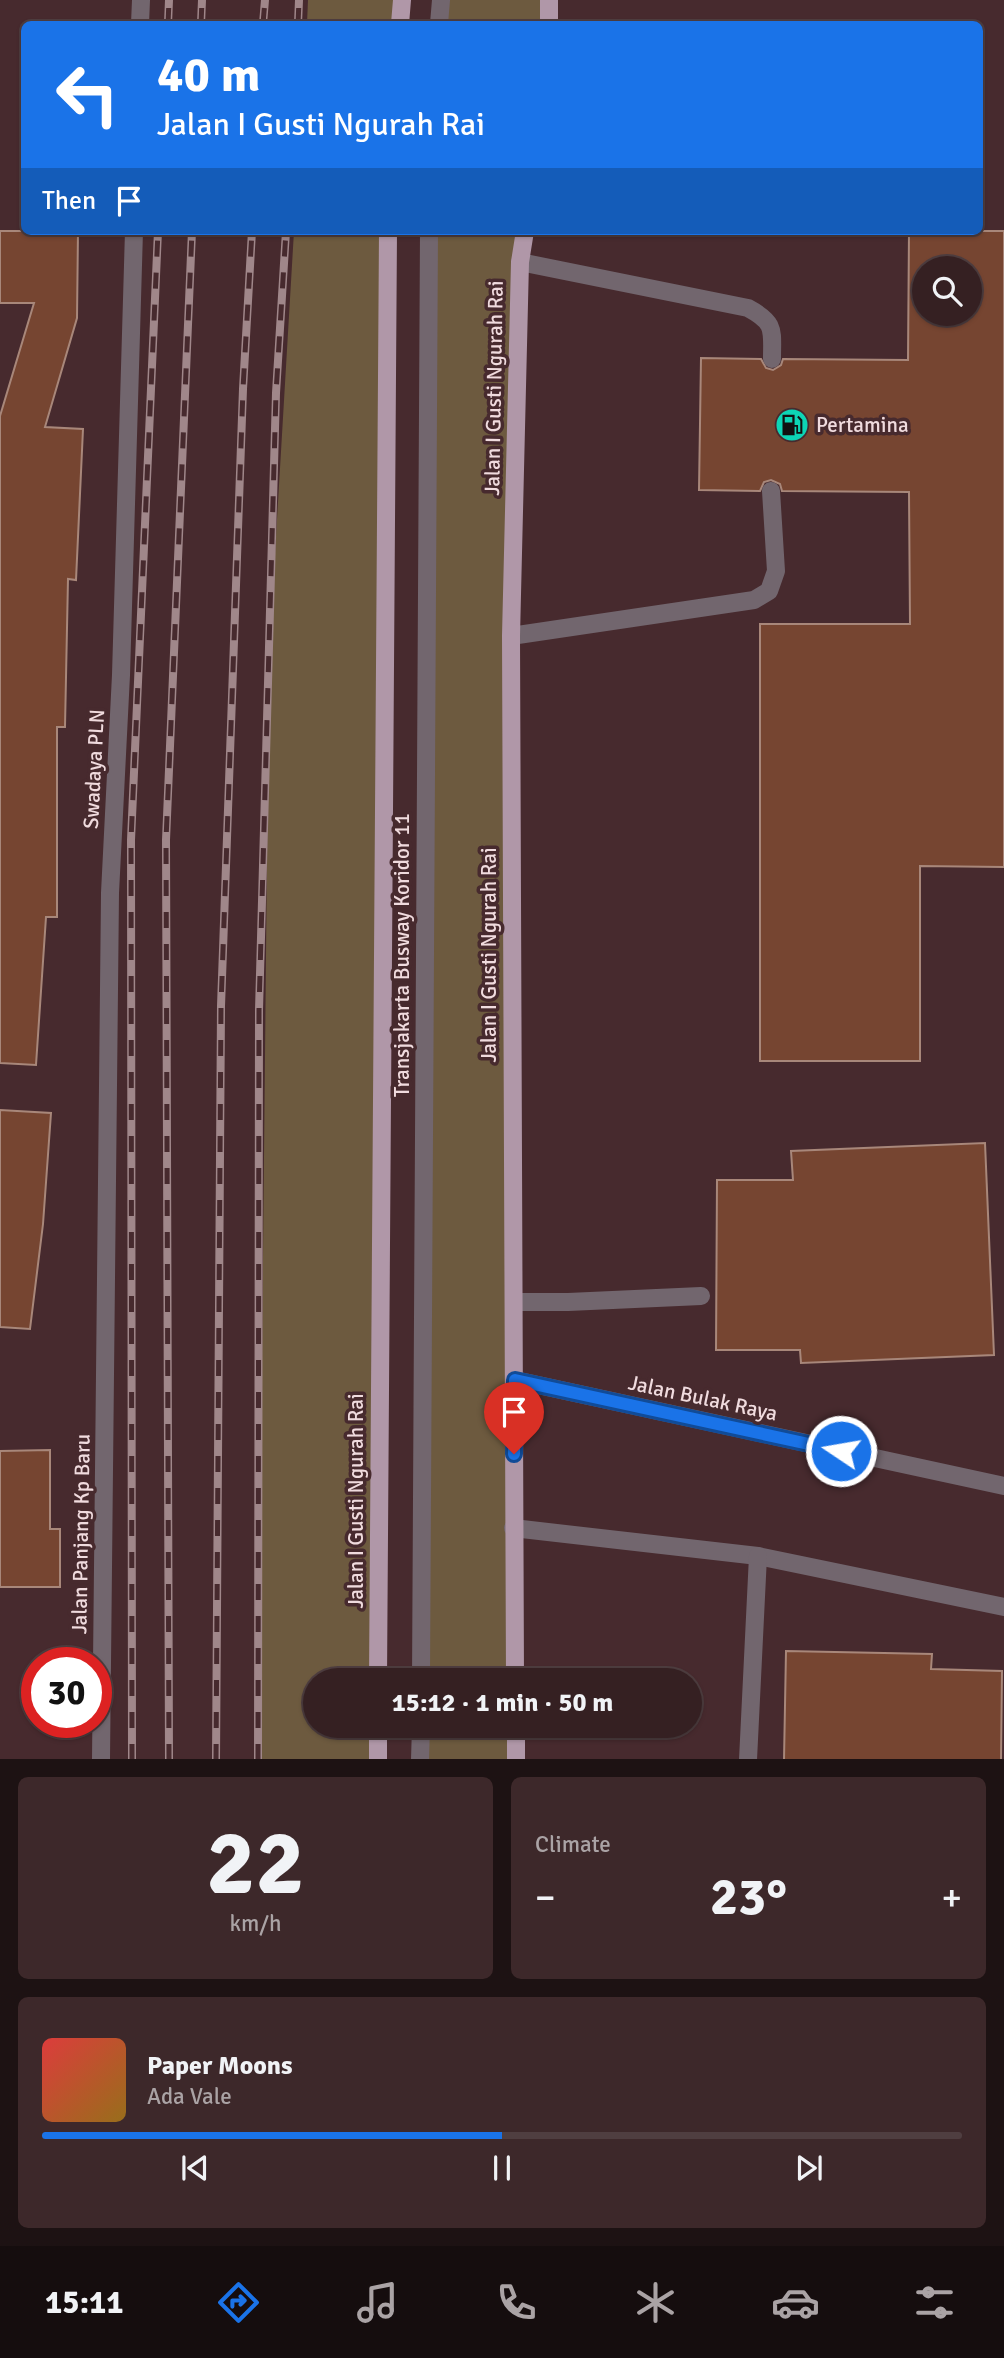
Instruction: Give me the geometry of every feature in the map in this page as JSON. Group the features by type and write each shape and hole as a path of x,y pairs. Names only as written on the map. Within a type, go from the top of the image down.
{"main road":[{"path":"400,21 402,0"},
{"path":"549,0 549,21"},
{"name":"Jalan I Gusti Ngurah Rai","path":"378,1668 388,235"},
{"name":"Jalan I Gusti Ngurah Rai","path":"515,1668 511,635 520,262 524,235"},
{"path":"378,1738 378,1759"},
{"path":"516,1738 516,1759"}],"street":[{"path":"140,21 141,0"},
{"path":"439,21 441,0"},
{"name":"Swadaya PLN","path":"106,1310 110,893 121,674 134,235"},
{"name":"Transjakarta Busway Koridor 11","path":"421,1668 429,235"},
{"path":"520,262 748,308 765,317 772,331 772,359"},
{"path":"511,635 754,600 769,591 775,571 771,491"},
{"path":"514,1301 568,1303 701,1296"},
{"name":"Jalan Panjang Kp Baru","path":"102,1759 106,1310"},
{"name":"Jalan Bulak Raya","path":"515,1380 1004,1486"},
{"path":"513,1528 758,1556 1004,1607"},
{"path":"748,1759 758,1556"},
{"path":"421,1738 421,1759"}],"shaded area":[{"path":"308,0 402,0 400,21 307,21"},
{"path":"441,0 549,0 549,21 439,21"},
{"path":"294,235 388,235 378,1668 303,1668 303,1738 378,1738 377,1759 258,1759 269,655"},
{"path":"429,235 524,235 520,262 515,1668 421,1668"},
{"path":"421,1738 516,1738 516,1759 421,1759"}],"building":[{"path":"0,231 21,231 21,235 78,235 77,318 45,427 83,429 76,580 68,579 65,727 57,727 57,917 46,917 36,1065 0,1063 0,416 34,303 0,303"},
{"path":"983,231 1004,231 1004,867 920,866 920,1061 760,1061 760,624 910,624 909,492 782,491 780,484 771,480 764,482 760,491 699,490 701,358 761,359 766,368 773,370 781,365 783,359 908,360 909,235 983,235"},
{"path":"0,1110 51,1113 43,1224 30,1329 0,1327"},
{"path":"985,1143 994,1355 801,1363 800,1350 716,1350 717,1180 793,1180 791,1151"},
{"path":"50,1450 50,1529 60,1529 60,1587 0,1587 0,1451"},
{"path":"786,1651 932,1654 931,1669 1002,1671 1001,1759 784,1759"}],"railway":[{"path":"168,21 169,0"},
{"path":"201,21 202,0"},
{"path":"263,21 265,0"},
{"path":"298,21 299,0"},
{"path":"132,1759 131,840 158,235"},
{"path":"169,1759 166,840 192,235"},
{"path":"216,1759 221,1006 243,389 252,235"},
{"path":"258,1759 259,1010 276,393 286,235"}],"place":[{"name":"Pertamina","path":"792,425"}],"route":[{"path":"514,1454 515,1380 841,1451"}]}
